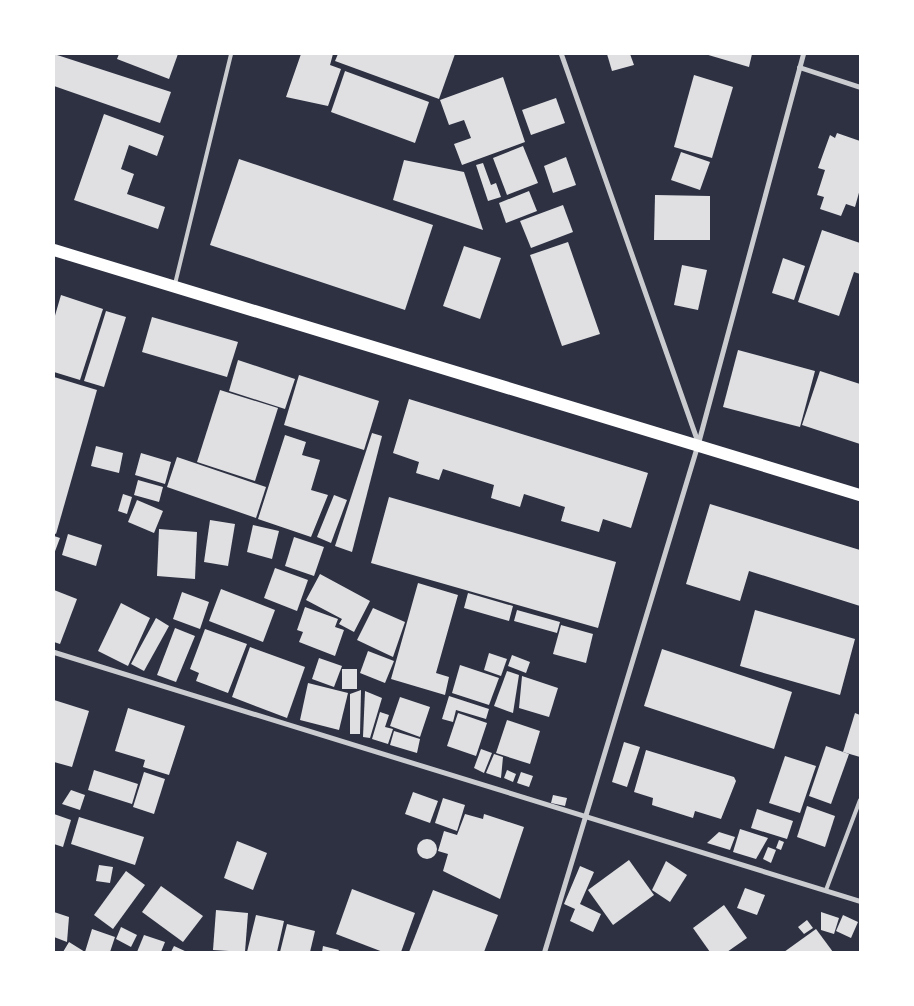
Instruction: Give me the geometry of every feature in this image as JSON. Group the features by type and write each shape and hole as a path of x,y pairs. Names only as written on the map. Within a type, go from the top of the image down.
{"main road":[{"path":"54,250 698,443 860,495"}],"street":[{"path":"561,54 698,443"},
{"path":"544,952 698,443 803,54"},
{"path":"799,67 860,87"},
{"path":"54,652 583,818 860,901"}],"lane":[{"path":"175,286 231,54"},
{"path":"826,890 860,800"}],"building":[{"path":"54,54 171,92 160,123 54,86"},
{"path":"119,54 178,54 169,79 117,59"},
{"path":"301,54 333,54 330,65 341,69 328,106 286,97"},
{"path":"338,54 455,54 439,99 335,61"},
{"path":"607,54 630,54 634,65 612,71"},
{"path":"705,54 752,54 749,67"},
{"path":"345,71 429,102 415,143 331,112"},
{"path":"694,75 733,87 712,158 674,147"},
{"path":"503,77 525,142 462,165 454,144 471,138 464,120 449,125 440,100"},
{"path":"556,98 565,123 531,135 522,110"},
{"path":"104,114 164,136 157,156 129,145 121,169 134,174 127,194 165,207 158,229 74,200"},
{"path":"837,133 860,141 860,189 855,207 846,204 841,216 820,209 824,197 817,195 825,170 818,168 830,135 835,138"},
{"path":"523,146 538,183 507,195 493,158"},
{"path":"681,152 710,162 700,190 671,180"},
{"path":"566,157 576,185 553,193 544,166"},
{"path":"239,159 433,225 405,310 210,245"},
{"path":"404,160 464,172 483,230 393,200"},
{"path":"483,163 491,185 496,183 501,197 488,201 476,165"},
{"path":"529,191 537,211 506,223 499,203"},
{"path":"655,195 710,196 710,240 654,240"},
{"path":"563,205 573,232 531,248 520,221"},
{"path":"822,230 860,243 860,274 854,272 839,316 798,302"},
{"path":"568,242 600,334 562,346 530,255"},
{"path":"464,246 501,258 480,319 443,306"},
{"path":"783,258 805,266 794,300 772,293"},
{"path":"682,265 707,270 698,310 674,305"},
{"path":"61,295 103,309 80,380 54,372 54,319"},
{"path":"106,311 126,317 104,387 84,381"},
{"path":"152,317 238,342 227,377 142,352"},
{"path":"738,350 815,371 800,427 723,407"},
{"path":"238,360 295,379 285,409 229,391"},
{"path":"820,371 860,384 860,444 802,425"},
{"path":"299,375 379,401 364,450 284,425"},
{"path":"54,377 97,390 56,534 54,533"},
{"path":"220,390 278,408 255,481 197,462"},
{"path":"409,399 648,473 631,528 603,519 599,532 561,521 565,507 524,494 520,507 491,498 494,485 443,469 439,480 416,473 419,462 393,453"},
{"path":"372,433 382,436 352,552 335,546"},
{"path":"285,435 306,442 302,455 320,460 311,490 328,495 311,537 258,519"},
{"path":"96,446 123,453 119,473 91,466"},
{"path":"141,453 171,462 165,484 135,475"},
{"path":"177,457 266,487 256,518 167,487"},
{"path":"138,480 163,487 159,502 134,495"},
{"path":"123,494 132,497 127,514 118,511"},
{"path":"334,495 347,500 331,543 317,537"},
{"path":"389,497 616,562 598,628 371,563"},
{"path":"137,500 163,511 154,533 128,522"},
{"path":"710,504 860,550 860,606 749,571 740,601 686,584"},
{"path":"210,520 235,524 228,566 204,562"},
{"path":"253,525 279,531 272,559 247,552"},
{"path":"159,529 197,532 195,579 157,576"},
{"path":"68,534 102,545 96,566 62,555"},
{"path":"54,536 60,538 54,554"},
{"path":"294,537 324,547 314,576 285,566"},
{"path":"275,568 308,580 297,611 264,598"},
{"path":"320,574 370,601 354,632 339,624 342,619 306,600"},
{"path":"418,583 458,595 436,673 449,677 445,695 391,679"},
{"path":"221,589 275,610 263,642 209,621"},
{"path":"54,590 77,599 60,644 54,642"},
{"path":"182,592 209,602 200,629 173,619"},
{"path":"468,593 513,606 509,621 464,608"},
{"path":"121,603 150,618 128,666 98,651"},
{"path":"305,607 338,619 335,627 344,630 335,656 299,642 303,632 297,630"},
{"path":"373,608 405,622 393,657 357,640"},
{"path":"517,610 560,622 557,633 514,621"},
{"path":"755,610 855,639 840,695 740,666"},
{"path":"156,618 169,626 144,671 131,664"},
{"path":"561,625 593,634 586,663 553,654"},
{"path":"175,628 195,636 176,682 157,675"},
{"path":"205,629 247,644 228,693 196,681 199,673 190,669"},
{"path":"250,647 305,667 287,718 232,697"},
{"path":"662,649 792,692 774,749 644,706"},
{"path":"368,651 394,661 385,683 360,673"},
{"path":"489,653 507,659 501,676 484,670"},
{"path":"512,655 530,662 526,673 508,666"},
{"path":"319,658 342,666 334,687 312,679"},
{"path":"460,665 499,678 489,705 452,693"},
{"path":"342,669 357,669 357,689 342,689"},
{"path":"507,671 519,675 513,713 494,706"},
{"path":"522,676 558,688 549,717 519,708"},
{"path":"308,683 348,693 339,730 300,720"},
{"path":"361,690 360,734 350,734 350,694"},
{"path":"365,691 382,698 370,738 363,737"},
{"path":"449,696 489,709 486,719 456,710 453,722 442,719"},
{"path":"400,697 430,707 420,737 390,726"},
{"path":"54,700 89,711 72,767 54,762"},
{"path":"128,708 185,726 169,775 143,767 145,760 115,751"},
{"path":"380,712 389,715 385,727 393,729 388,744 372,739"},
{"path":"458,713 487,723 476,756 447,746"},
{"path":"855,713 860,715 860,757 843,752"},
{"path":"507,720 540,731 530,764 496,753"},
{"path":"394,731 420,739 417,753 390,745"},
{"path":"624,742 640,747 627,787 612,782"},
{"path":"826,746 849,754 831,804 809,796"},
{"path":"481,749 492,753 484,773 474,768"},
{"path":"646,750 734,777 736,781 721,819 695,811 693,818 652,805 653,798 634,792"},
{"path":"494,754 503,757 501,778 486,773"},
{"path":"785,756 816,766 800,813 769,803"},
{"path":"94,770 138,784 132,804 88,790"},
{"path":"507,770 516,774 513,782 504,778"},
{"path":"144,772 165,779 154,814 133,807"},
{"path":"521,772 533,776 529,787 517,783"},
{"path":"71,790 85,795 80,810 62,804"},
{"path":"413,792 438,801 430,823 405,814"},
{"path":"553,795 567,798 565,806 551,803"},
{"path":"443,798 465,805 457,831 435,823"},
{"path":"807,806 835,816 825,847 797,837"},
{"path":"757,809 793,821 787,839 751,828"},
{"path":"54,814 71,820 63,847 54,844"},
{"path":"465,814 483,819 484,814 524,827 500,899 443,871 448,854 438,851 444,831 457,835"},
{"path":"79,817 144,837 135,865 71,844"},
{"path":"740,829 768,838 756,859 733,852"},
{"path":"719,832 735,837 730,850 707,843"},
{"path":"427,839 434,842 437,849 434,856 427,859 420,856 417,849 420,842"},
{"path":"779,840 784,842 781,850 776,848"},
{"path":"237,841 267,853 253,890 224,878"},
{"path":"768,847 776,850 771,863 763,859"},
{"path":"629,860 654,895 613,925 588,890"},
{"path":"666,861 687,875 670,902 652,890"},
{"path":"99,865 113,867 110,883 96,881"},
{"path":"580,866 594,872 580,904 601,914 593,932 570,921 575,909 564,904"},
{"path":"126,871 145,885 113,929 94,915"},
{"path":"161,886 203,916 183,942 142,912"},
{"path":"745,888 765,895 757,915 737,908"},
{"path":"352,889 415,913 401,952 383,952 336,934"},
{"path":"433,890 498,915 484,952 409,952"},
{"path":"724,905 747,938 727,952 710,952 693,928"},
{"path":"216,910 248,913 245,952 213,950"},
{"path":"54,912 69,917 67,942 54,937"},
{"path":"821,912 839,918 834,934 821,930"},
{"path":"256,915 284,921 277,952 247,952"},
{"path":"843,915 858,922 851,938 836,931"},
{"path":"807,920 813,928 804,934 798,927"},
{"path":"287,924 315,931 310,952 280,952"},
{"path":"121,927 137,935 131,947 116,939"},
{"path":"92,929 115,937 110,952 85,952"},
{"path":"816,929 833,952 784,952"},
{"path":"144,935 165,942 161,952 137,952"},
{"path":"69,942 85,952 63,952"},
{"path":"174,946 187,952 171,952"},
{"path":"323,946 339,950 338,952 322,952"}]}
